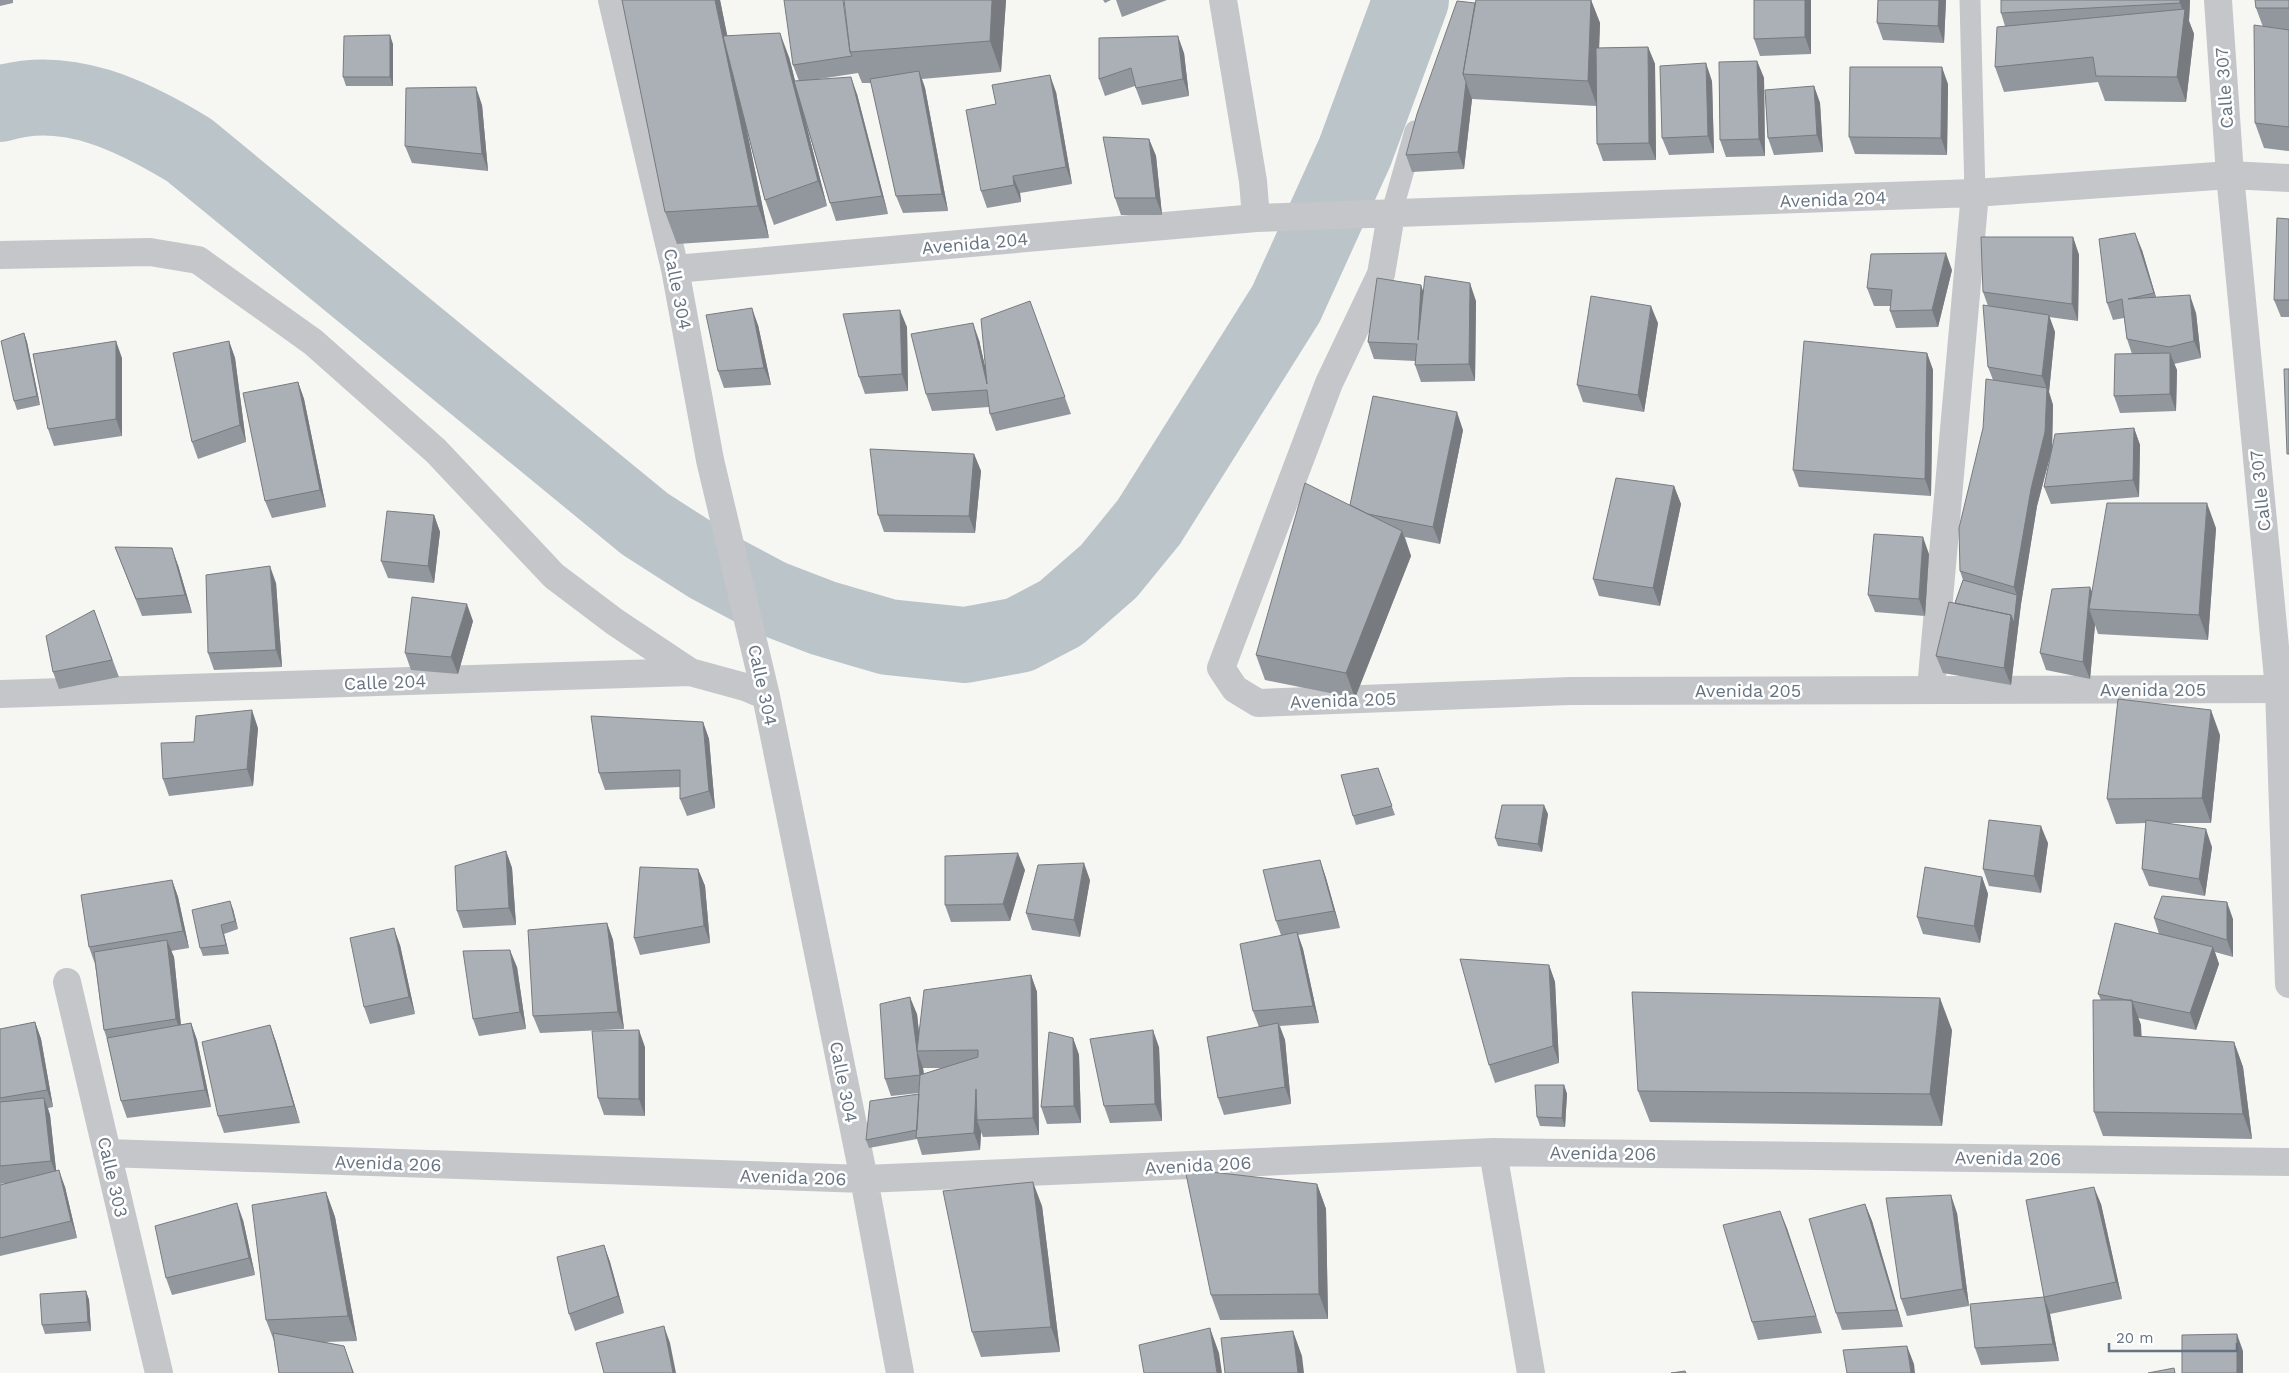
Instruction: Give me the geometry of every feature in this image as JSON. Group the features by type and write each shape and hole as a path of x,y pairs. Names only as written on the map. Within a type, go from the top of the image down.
{"street":[{"name":"Calle 304","path":"612,0 675,270 710,460 759,662 864,1179 900,1373"},
{"path":"1223,0 1253,182 1265,218"},
{"name":"Calle 307","path":"2218,0 2230,175 2284,689 2289,984"},
{"name":"Avenida 204","path":"675,270 1265,218 1976,193 2230,175 2289,178"},
{"path":"1931,689 1976,193"},
{"name":"Avenida 205","path":"1384,215 1381,274 1329,383 1221,668 1235,689 1258,703 1570,691 2284,689"},
{"path":"0,255 150,252 198,260 313,342 436,451 554,576 615,622 690,672"},
{"name":"Calle 204","path":"0,694 690,672 744,687 766,696"},
{"name":"Calle 303","path":"67,982 159,1373"},
{"path":"1493,1152 1532,1373"},
{"name":"Avenida 206","path":"107,1153 864,1179 1493,1152 2289,1162"}],"lane":[{"path":"1970,0 1976,193"},
{"path":"1384,215 1422,110"}],"building":[{"path":"622,0 715,0 758,206 665,212"},
{"path":"784,0 843,0 852,56 793,65"},
{"path":"844,0 992,0 990,41 850,52"},
{"path":"1476,0 1591,0 1588,81 1463,74"},
{"path":"1754,0 1805,0 1805,37 1754,39"},
{"path":"1878,0 1939,0 1938,26 1877,23"},
{"path":"2001,0 2180,0 2180,3 2001,13"},
{"path":"2255,0 2289,0 2289,8 2256,8"},
{"path":"1457,1 1475,3 1463,74 1466,82 1458,152 1406,155 1417,114"},
{"path":"2185,9 2177,77 2096,76 2093,57 1995,67 1997,27"},
{"path":"2254,25 2289,30 2289,127 2255,123"},
{"path":"780,33 818,181 765,200 723,36"},
{"path":"390,35 390,77 343,77 344,36"},
{"path":"1178,36 1183,79 1136,88 1131,68 1099,79 1099,38"},
{"path":"1648,47 1649,143 1597,144 1596,48"},
{"path":"1757,61 1759,139 1720,140 1719,62"},
{"path":"1706,63 1708,136 1662,138 1660,66"},
{"path":"1850,67 1942,67 1941,138 1849,137"},
{"path":"919,71 942,194 896,196 870,79"},
{"path":"1050,75 1066,167 1013,176 1014,185 981,191 966,110 996,104 992,85"},
{"path":"851,77 882,196 830,203 794,81"},
{"path":"1814,86 1817,135 1768,138 1765,90"},
{"path":"476,87 482,154 405,146 406,88"},
{"path":"1103,137 1149,139 1156,198 1115,198"},
{"path":"2277,218 2289,219 2289,300 2274,300"},
{"path":"2135,233 2154,293 2128,299 2190,295 2194,341 2169,347 2127,339 2122,299 2107,303 2099,239"},
{"path":"1981,237 2073,237 2072,304 1983,292"},
{"path":"1946,253 1932,310 1890,311 1892,290 1867,288 1871,254"},
{"path":"1425,276 1470,283 1469,364 1415,365 1417,344 1368,342 1377,278 1421,285 1418,340"},
{"path":"1591,296 1651,306 1638,395 1577,385"},
{"path":"1030,301 1065,397 990,414 987,390 926,394 911,334 973,323 987,384 981,319"},
{"path":"1983,305 2049,315 2042,376 1988,367"},
{"path":"752,308 764,368 718,371 706,315"},
{"path":"900,310 902,374 859,377 843,314"},
{"path":"24,333 37,396 14,401 1,341"},
{"path":"116,341 116,419 48,429 33,354"},
{"path":"229,341 240,425 192,442 173,353"},
{"path":"1804,341 1927,353 1925,479 1793,470"},
{"path":"2170,353 2170,394 2114,396 2115,354"},
{"path":"2284,369 2289,369 2289,454 2287,454"},
{"path":"1986,379 2047,388 2045,432 2031,489 2014,587 1960,571 1959,528 1983,428"},
{"path":"298,382 320,490 265,501 243,393"},
{"path":"1373,396 1457,412 1433,527 1368,514 1350,505"},
{"path":"2134,428 2133,480 2044,487 2055,434"},
{"path":"870,449 974,454 969,516 878,515"},
{"path":"1616,478 1674,486 1653,588 1593,579"},
{"path":"1305,483 1402,531 1346,673 1256,655"},
{"path":"2107,503 2207,503 2199,615 2089,609"},
{"path":"387,511 434,515 428,566 381,561"},
{"path":"1874,534 1923,537 1919,599 1868,595"},
{"path":"115,547 172,548 185,595 136,599"},
{"path":"270,566 276,650 208,653 206,575"},
{"path":"1963,580 2017,595 2014,623 2011,615 1955,603"},
{"path":"2090,587 2083,662 2040,653 2052,589"},
{"path":"412,597 467,604 451,657 405,653"},
{"path":"1949,602 2011,615 2004,668 1936,656"},
{"path":"94,610 112,660 53,672 46,636"},
{"path":"2118,699 2211,710 2202,798 2107,799"},
{"path":"252,710 247,769 163,779 161,743 194,742 196,716"},
{"path":"591,716 703,722 709,791 680,799 680,770 599,773"},
{"path":"1378,768 1392,806 1353,816 1341,775"},
{"path":"1502,805 1544,805 1538,844 1495,838"},
{"path":"1989,820 2041,826 2034,876 1983,869"},
{"path":"2146,820 2206,829 2199,879 2142,869"},
{"path":"506,851 509,908 457,911 455,866"},
{"path":"1018,853 1003,904 945,905 945,856"},
{"path":"1320,860 1334,911 1276,921 1263,870"},
{"path":"1084,863 1074,920 1026,913 1038,865"},
{"path":"640,867 698,869 704,926 634,938"},
{"path":"1925,867 1982,877 1974,926 1917,917"},
{"path":"172,880 183,931 89,947 81,895"},
{"path":"2162,896 2227,902 2227,940 2154,918"},
{"path":"230,901 235,921 221,925 226,945 200,948 192,910"},
{"path":"607,923 618,1012 533,1016 528,930"},
{"path":"2115,923 2213,947 2190,1013 2098,994"},
{"path":"394,928 409,997 364,1007 350,938"},
{"path":"1297,932 1313,1006 1253,1011 1240,944"},
{"path":"167,940 176,1019 104,1030 94,952"},
{"path":"510,950 520,1012 473,1019 463,951"},
{"path":"1460,959 1549,965 1553,1046 1489,1065"},
{"path":"1031,975 1033,1118 977,1120 976,1089 974,1133 916,1138 920,1075 978,1057 978,1050 917,1051 924,990"},
{"path":"1632,992 1940,998 1930,1094 1638,1091"},
{"path":"910,997 920,1075 885,1079 880,1004"},
{"path":"2093,1000 2132,1000 2134,1036 2234,1042 2243,1114 2094,1112"},
{"path":"35,1022 47,1090 0,1098 0,1029"},
{"path":"191,1023 205,1090 121,1101 107,1038"},
{"path":"1278,1023 1285,1087 1218,1098 1207,1037"},
{"path":"270,1025 294,1106 218,1116 202,1042"},
{"path":"639,1030 639,1099 598,1098 592,1031"},
{"path":"1153,1030 1155,1104 1104,1106 1090,1039"},
{"path":"1049,1032 1073,1038 1074,1106 1041,1107"},
{"path":"1535,1085 1564,1085 1562,1118 1537,1117"},
{"path":"919,1094 917,1130 866,1140 870,1101"},
{"path":"44,1098 51,1161 0,1166 0,1102"},
{"path":"1185,1169 1317,1184 1319,1294 1211,1295"},
{"path":"59,1170 71,1221 0,1238 0,1185"},
{"path":"1033,1182 1051,1327 972,1332 943,1191"},
{"path":"2094,1187 2116,1282 2044,1297 2026,1200"},
{"path":"326,1192 348,1316 266,1320 252,1205"},
{"path":"1951,1195 1963,1289 1901,1299 1886,1198"},
{"path":"237,1203 249,1258 166,1278 155,1226"},
{"path":"1865,1204 1897,1310 1836,1313 1809,1219"},
{"path":"1780,1211 1816,1316 1752,1322 1723,1225"},
{"path":"604,1245 618,1296 569,1314 557,1257"},
{"path":"86,1291 88,1322 42,1325 40,1294"},
{"path":"2044,1297 2053,1344 1975,1348 1970,1304"},
{"path":"664,1326 673,1373 604,1373 596,1343"},
{"path":"1210,1328 1217,1373 1144,1373 1139,1345"},
{"path":"1293,1331 1298,1373 1225,1373 1221,1338"},
{"path":"273,1333 344,1346 353,1373 279,1373"},
{"path":"2237,1334 2237,1373 2182,1373 2182,1335"},
{"path":"1907,1346 1911,1373 1847,1373 1843,1350"},
{"path":"2174,1368 2175,1373 2148,1373"}],"waterway":[{"path":"0,104 25,99 50,98 74,100 99,106 168,137 189,150 645,524 709,565 771,598 823,618 888,637 965,645 1019,635 1061,613 1109,571 1149,522 1286,304 1355,152 1411,0"}]}
